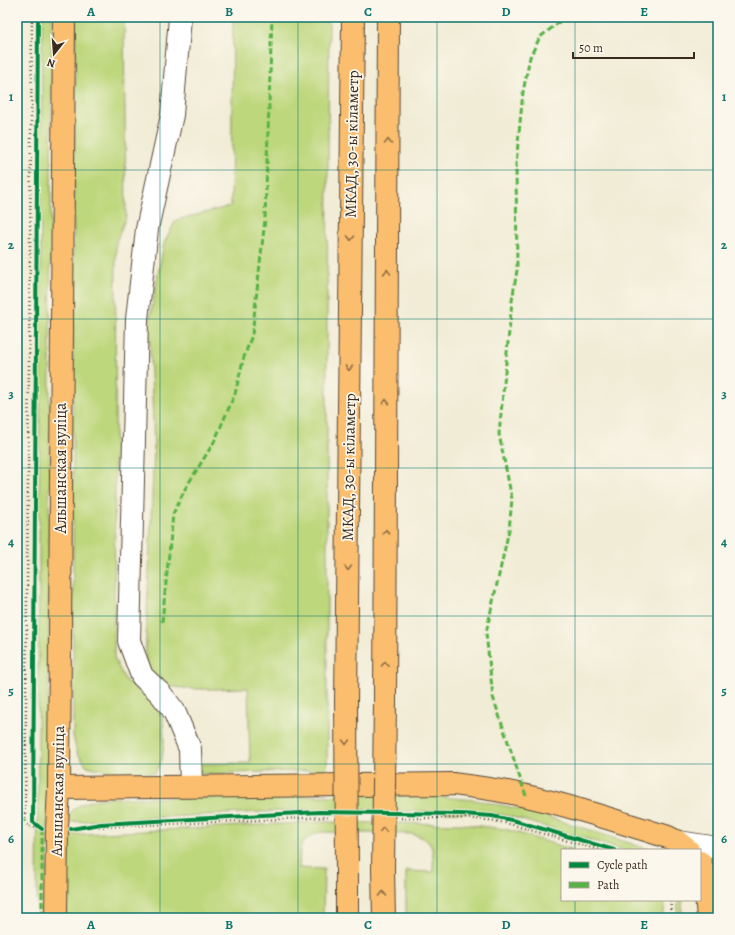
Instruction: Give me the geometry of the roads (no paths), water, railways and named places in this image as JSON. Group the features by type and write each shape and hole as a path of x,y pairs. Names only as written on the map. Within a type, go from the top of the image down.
{"main road":[{"name":"Альшанская вуліца","path":"56,918 59,788 64,17"},
{"name":"МКАД, 30-ы кіламетр","path":"347,918 346,703 353,17"},
{"path":"384,918 383,869 388,17"},
{"path":"59,788 453,784 526,796 668,837 683,846"},
{"path":"701,865 704,873 708,918"}],"lane":[{"path":"180,17 172,115 147,228 137,320 129,641 142,676 160,693 174,711 190,749 191,786"},
{"path":"683,846 718,848"}]}
